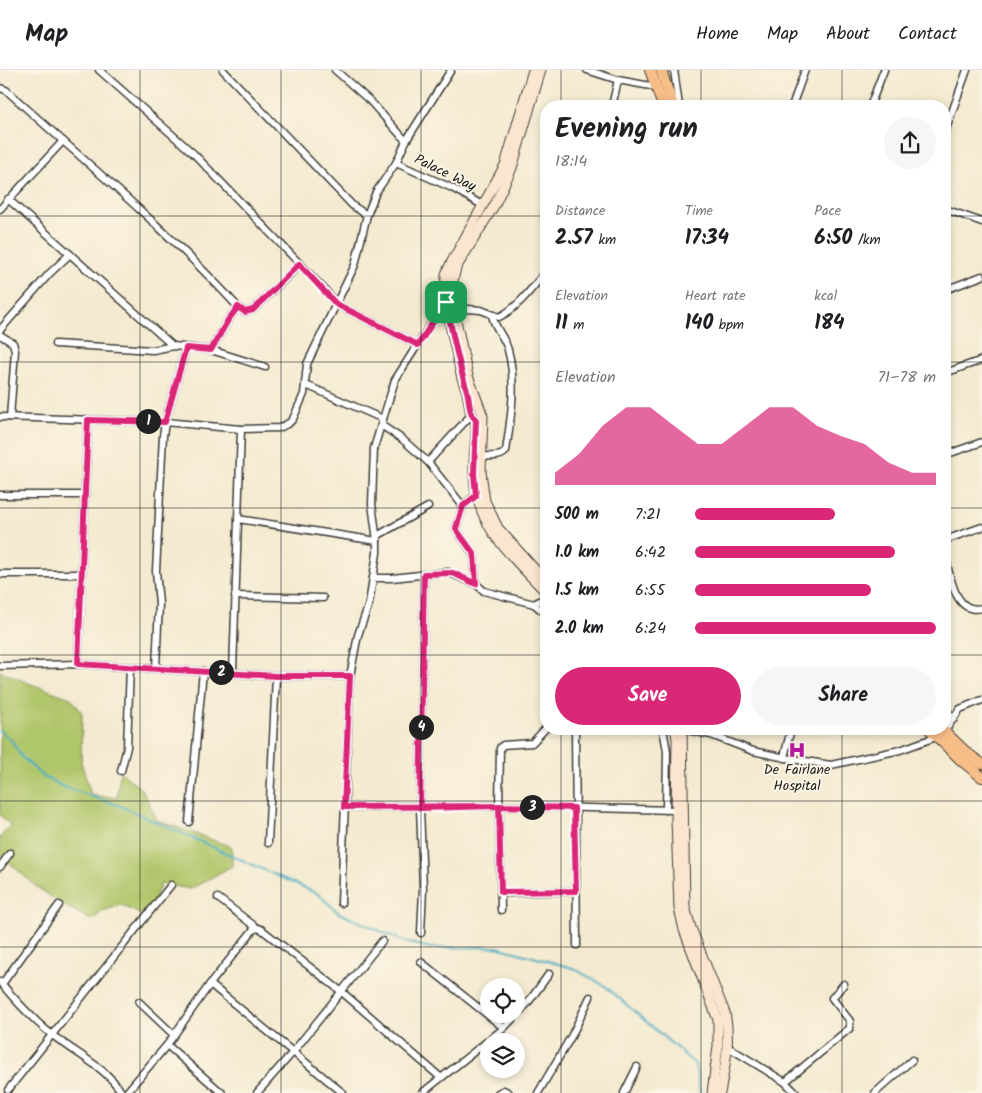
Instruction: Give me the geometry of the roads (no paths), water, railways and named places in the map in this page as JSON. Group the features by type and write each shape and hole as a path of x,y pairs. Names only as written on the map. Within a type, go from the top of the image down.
{"main road":[{"path":"533,70 505,165 450,265 445,284 446,302 462,378 467,392 471,415 476,420 474,474 476,496 484,520 495,536 540,585"},
{"path":"540,576 498,528 482,491 483,416 468,376 452,285 456,268 494,206 512,168 541,70"},
{"path":"650,70 661,100"},
{"path":"661,70 671,100"},
{"path":"676,735 679,908 684,930 718,1020 718,1046 712,1093"},
{"path":"682,735 685,907 691,928 725,1013 728,1047 720,1093"},
{"path":"943,735 982,777"},
{"path":"944,735 982,764"}],"street":[{"path":"100,70 194,154 336,304 418,345"},
{"path":"223,70 353,206 367,215"},
{"path":"335,70 370,101 406,141"},
{"path":"587,70 618,80 656,87"},
{"path":"674,70 679,100"},
{"path":"794,100 805,70"},
{"path":"872,100 884,70"},
{"path":"951,116 968,70"},
{"path":"0,416 165,422 241,429 279,428 293,420 306,385 305,371 355,265 367,215 376,192 396,163 406,141 448,71"},
{"path":"613,100 618,80"},
{"path":"0,88 6,90 179,247 245,312 253,310 299,264"},
{"path":"0,209 63,141"},
{"name":"Palace Way","path":"396,163 452,188 484,206"},
{"path":"8,199 173,346"},
{"path":"951,211 982,222"},
{"path":"0,330 49,274 70,254"},
{"path":"951,288 982,276"},
{"path":"455,310 481,310 499,317 528,294 540,279"},
{"path":"341,903 350,676 358,635 369,604 377,553 377,538 372,504 374,448 395,380 446,302"},
{"path":"211,350 228,320 238,307"},
{"path":"481,456 499,456 503,455 506,451 512,412 512,373 508,348 493,321 492,315"},
{"path":"0,335 13,343 16,351 10,417"},
{"path":"55,344 152,350 173,346 211,350 265,366"},
{"path":"156,668 159,604 156,571 165,422 186,348"},
{"path":"951,371 982,360"},
{"path":"306,385 382,422 428,462 463,506"},
{"path":"428,462 471,415"},
{"path":"78,664 88,420"},
{"path":"233,672 241,429"},
{"path":"951,453 982,442"},
{"path":"0,495 85,495"},
{"path":"476,496 463,506 456,528 474,554 476,584"},
{"path":"238,519 377,538 428,508"},
{"path":"951,538 982,527"},
{"path":"373,578 453,573 476,584 484,591 534,604 540,609"},
{"path":"0,574 81,574"},
{"path":"420,933 423,890 420,808 424,574"},
{"path":"951,583 958,599 965,605 974,609 982,608"},
{"path":"235,596 323,598"},
{"path":"534,604 540,600"},
{"path":"0,666 78,664 276,676 350,676"},
{"path":"122,771 127,747 130,667"},
{"path":"189,822 203,671"},
{"path":"268,843 276,676"},
{"path":"951,722 960,709 982,700"},
{"path":"951,715 954,719"},
{"path":"501,910 500,748 503,744 532,744 540,735"},
{"path":"574,735 576,945"},
{"path":"664,735 667,750 666,810"},
{"path":"718,735 753,751 831,765 900,750 936,735"},
{"path":"786,758 784,757 790,735"},
{"path":"344,807 499,806 676,810"},
{"path":"0,866 10,853"},
{"path":"8,1090 171,885"},
{"path":"501,892 576,891"},
{"path":"218,898 342,992 440,1077"},
{"path":"59,905 1,983 28,1013 52,1035 103,1072 124,1093 167,1045 210,984 257,928"},
{"path":"257,1093 294,1052 382,941"},
{"path":"421,962 504,1028"},
{"path":"422,1093 504,1028 527,1004 549,974"},
{"path":"210,984 343,1093"},
{"path":"785,1082 850,1028 850,1021 832,998 844,984"},
{"path":"538,1093 572,1035 590,996"},
{"path":"140,1002 174,1035"},
{"path":"167,1045 222,1093"},
{"path":"728,1047 785,1082 796,1093"},
{"path":"875,1093 912,1060"},
{"path":"624,1093 637,1067"},
{"path":"498,1093 504,1090 509,1093"}],"waterway":[{"path":"0,731 11,740 22,757 42,776 64,787 123,807 318,894 339,913 405,942 431,948 497,947 573,968 605,986 695,1064 700,1093"}],"place":[{"name":"De Fairlane Hospital","path":"797,750"}]}
